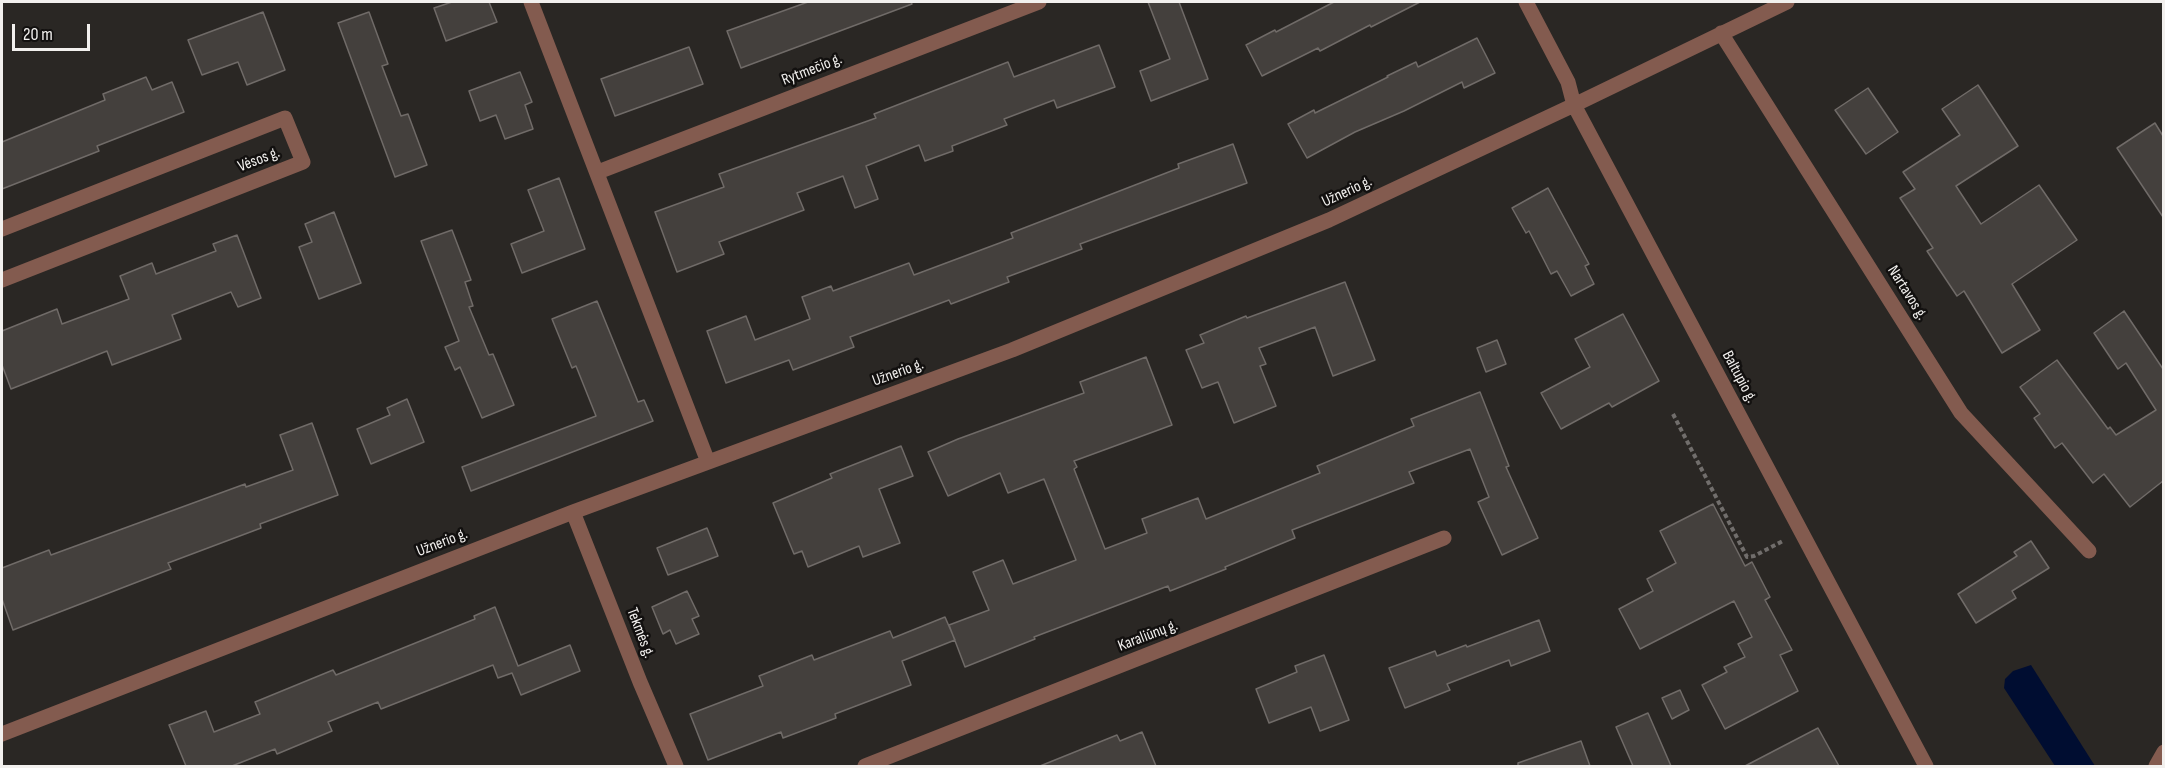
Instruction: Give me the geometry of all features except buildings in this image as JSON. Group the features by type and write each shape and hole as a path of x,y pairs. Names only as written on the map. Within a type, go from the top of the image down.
{"street":[{"path":"531,2 708,462"},
{"name":"Rytmečio g.","path":"598,172 1039,2"},
{"name":"Baltupio g.","path":"1526,2 1568,82 1574,105 1926,766"},
{"name":"Užnerio g.","path":"2,734 573,512 1012,350 1329,220 1787,2"},
{"name":"Nartavos g.","path":"1721,33 1961,413 2089,551"},
{"name":"Vėsos g.","path":"2,229 285,118 303,162 2,280"},
{"name":"Tekmės g.","path":"573,512 676,766"},
{"name":"Karaliūnų g.","path":"865,766 1444,538"},
{"path":"2156,766 2163,752"}],"path":[{"path":"1673,414 1747,557 1755,556 1802,532"}],"water":[{"path":"2031,665 2095,766 2055,766 2004,688 2005,679 2013,671"}]}
